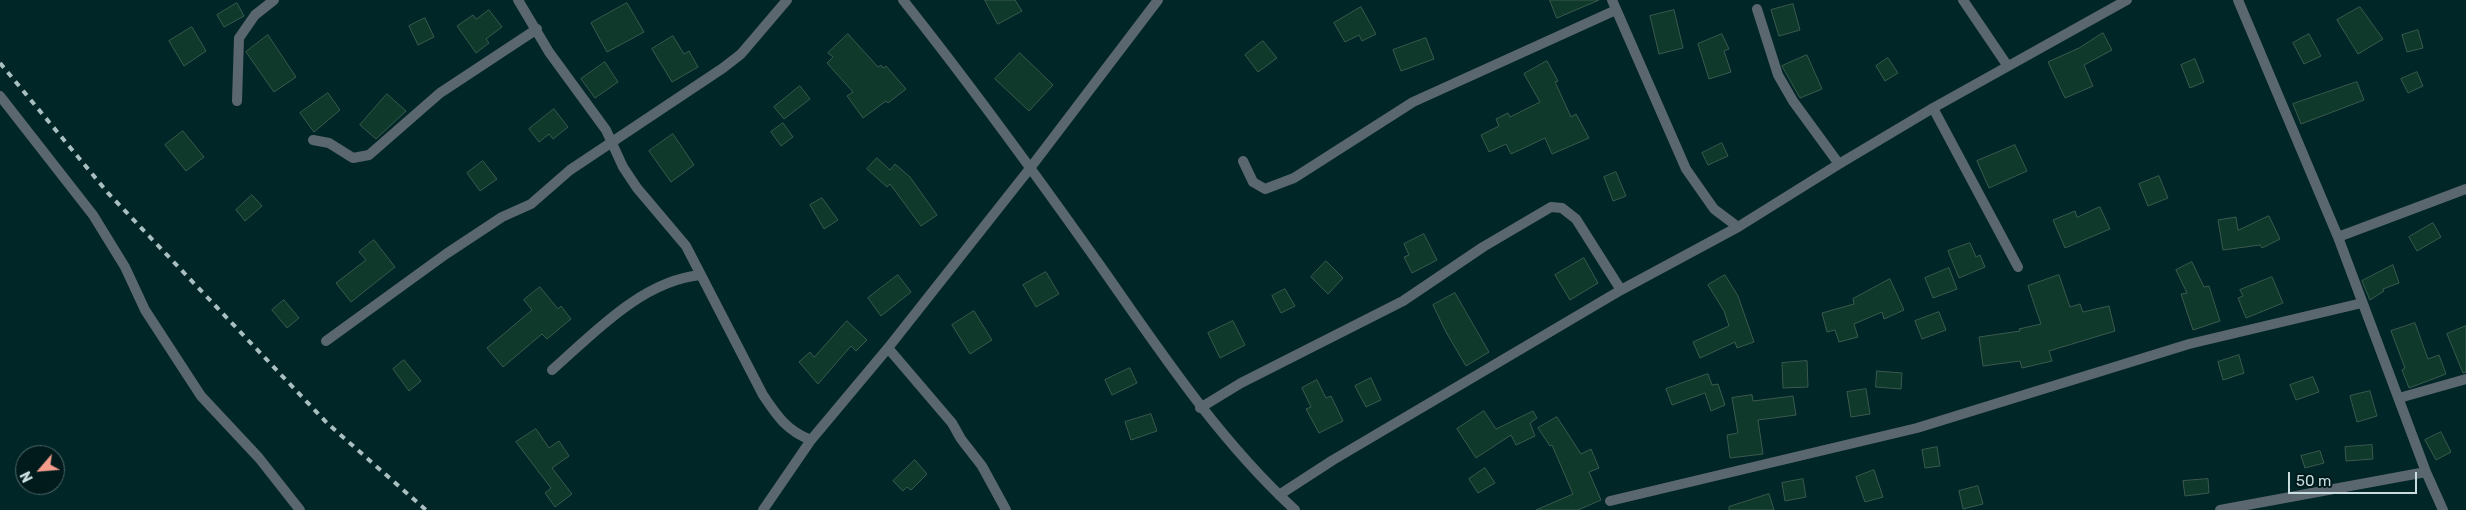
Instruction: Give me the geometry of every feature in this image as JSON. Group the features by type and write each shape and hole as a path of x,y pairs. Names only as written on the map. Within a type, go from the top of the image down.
{"street":[{"path":"237,101 239,38 255,15 274,0"},
{"path":"518,0 549,52 602,124 622,167 637,188 686,246 764,395 777,416 788,429 811,440"},
{"path":"326,341 446,254 502,218 531,204 570,170 611,144 741,54 786,0"},
{"path":"902,0 960,71 1200,408 1294,510"},
{"path":"763,510 811,440 888,348 1158,0"},
{"path":"1963,0 2008,65"},
{"path":"1279,495 1333,460 1621,290 1738,227 1838,164 1933,108 2127,0"},
{"path":"2238,0 2338,237 2426,472 2443,510"},
{"path":"1243,161 1252,182 1265,189 1294,178 1413,102 1614,5 1686,169 1714,209 1738,227"},
{"path":"1757,9 1778,75 1792,101 1838,164"},
{"path":"313,140 329,143 353,158 369,155 440,93 536,29"},
{"path":"0,96 93,215 125,267 150,318 201,396 259,458 300,510"},
{"path":"1933,108 2018,268"},
{"path":"2338,237 2466,189"},
{"path":"1200,408 1241,383 1403,302 1483,247 1551,206 1562,208 1576,219 1621,290"},
{"path":"552,370 637,300 679,279 700,274"},
{"path":"1610,501 1917,428 2189,344 2362,303"},
{"path":"888,348 952,423 961,439 982,466 1006,510"},
{"path":"2399,398 2466,379"},
{"path":"2220,510 2426,472"}],"building":[{"path":"985,0 1015,0 1022,11 998,24"},
{"path":"1550,0 1599,0 1557,18"},
{"path":"237,3 244,16 224,27 217,15"},
{"path":"627,3 644,32 607,52 591,23"},
{"path":"1793,4 1800,30 1779,36 1771,10"},
{"path":"1361,7 1376,34 1362,41 1359,35 1345,42 1334,23"},
{"path":"2360,7 2383,39 2358,54 2337,20"},
{"path":"489,10 502,27 486,39 489,43 476,53 457,26 473,15 476,19"},
{"path":"1674,10 1683,48 1659,54 1650,16"},
{"path":"425,18 434,37 418,45 409,26"},
{"path":"192,27 206,51 184,66 169,41"},
{"path":"2418,30 2423,48 2407,52 2402,35"},
{"path":"2103,33 2112,50 2084,65 2093,86 2065,98 2048,62 2079,48"},
{"path":"848,34 878,67 881,65 883,68 886,66 906,89 888,103 886,101 863,118 847,96 853,92 827,63 833,57 828,53"},
{"path":"1722,34 1729,49 1724,51 1731,72 1709,79 1698,44"},
{"path":"2309,34 2321,56 2304,64 2293,43"},
{"path":"268,35 296,77 274,92 246,52"},
{"path":"673,36 684,54 689,51 698,67 672,82 652,49"},
{"path":"1426,38 1434,59 1401,71 1393,50"},
{"path":"1263,41 1277,58 1258,72 1245,55"},
{"path":"1020,53 1053,85 1029,111 995,79"},
{"path":"1807,55 1822,89 1800,98 1782,66"},
{"path":"1888,58 1898,73 1885,81 1876,66"},
{"path":"2195,59 2204,82 2190,88 2181,65"},
{"path":"1547,61 1558,81 1555,82 1571,117 1576,114 1589,138 1552,154 1545,138 1511,154 1506,144 1489,152 1481,135 1499,126 1496,119 1508,113 1510,117 1540,102 1524,74"},
{"path":"605,62 618,82 595,98 581,79"},
{"path":"2417,72 2423,86 2408,93 2401,79"},
{"path":"2357,82 2364,100 2301,124 2293,104"},
{"path":"800,86 810,99 784,119 774,107"},
{"path":"328,93 340,110 314,132 300,113"},
{"path":"387,94 406,111 376,139 360,125"},
{"path":"554,109 568,127 553,139 549,134 539,142 529,129"},
{"path":"783,123 793,137 781,146 771,132"},
{"path":"183,131 204,157 186,171 165,145"},
{"path":"673,134 694,165 671,182 649,151"},
{"path":"1722,143 1728,156 1708,165 1702,153"},
{"path":"2015,145 2027,171 1989,188 1977,161"},
{"path":"877,158 890,170 895,164 910,177 937,215 921,226 890,184 887,187 867,169"},
{"path":"483,161 497,179 480,191 467,173"},
{"path":"1616,172 1626,196 1613,201 1604,177"},
{"path":"2159,176 2168,198 2148,206 2139,184"},
{"path":"252,195 262,206 245,221 236,210"},
{"path":"822,198 838,220 824,229 810,205"},
{"path":"2100,207 2110,229 2065,248 2053,220 2075,211 2077,217"},
{"path":"2269,216 2280,239 2262,248 2260,245 2223,250 2218,220 2236,217 2238,230"},
{"path":"2433,223 2441,237 2417,251 2409,237"},
{"path":"1424,234 1437,260 1412,273 1404,257 1409,255 1404,244"},
{"path":"374,240 395,267 351,302 336,283 366,260 359,252"},
{"path":"1970,243 1976,257 1980,255 1985,267 1959,278 1948,251"},
{"path":"1584,258 1598,283 1570,300 1555,275"},
{"path":"1326,261 1343,278 1328,294 1311,277"},
{"path":"2192,262 2204,287 2209,286 2220,321 2193,330 2181,294 2187,293 2176,270"},
{"path":"2393,265 2399,283 2383,289 2384,291 2370,300 2362,281"},
{"path":"1949,268 1957,289 1933,298 1925,278"},
{"path":"1046,272 1059,294 1036,307 1023,285"},
{"path":"898,275 911,292 881,316 868,298"},
{"path":"1725,275 1738,296 1754,342 1737,348 1735,342 1700,358 1693,342 1729,326 1724,311 1708,285"},
{"path":"2059,275 2070,307 2080,304 2083,312 2109,306 2115,331 2049,351 2052,361 2022,368 2020,361 1983,366 1979,337 2020,331 2019,329 2041,324 2028,286"},
{"path":"2272,277 2283,303 2246,318 2238,298 2243,296 2240,290"},
{"path":"1890,279 1904,310 1884,319 1882,312 1854,324 1858,337 1839,342 1835,330 1827,332 1822,313 1854,304 1853,299"},
{"path":"540,287 558,309 561,306 571,319 547,339 542,334 503,367 487,348 532,310 524,300"},
{"path":"1285,289 1295,306 1281,313 1272,296"},
{"path":"1455,293 1489,352 1466,366 1433,305"},
{"path":"284,300 299,318 287,328 272,310"},
{"path":"974,311 992,340 970,354 952,325"},
{"path":"1939,312 1946,330 1922,339 1915,321"},
{"path":"847,321 867,340 856,351 851,346 818,384 799,362 810,352 814,357"},
{"path":"1233,321 1245,345 1220,358 1208,333"},
{"path":"2415,323 2428,359 2439,355 2446,374 2409,388 2402,370 2405,368 2391,331"},
{"path":"2466,326 2466,372 2463,373 2447,334"},
{"path":"2239,355 2244,373 2223,380 2218,362"},
{"path":"404,360 421,381 409,391 393,369"},
{"path":"1807,361 1808,387 1783,388 1782,363"},
{"path":"1130,368 1137,383 1112,395 1105,380"},
{"path":"1877,371 1902,373 1901,389 1876,387"},
{"path":"1708,374 1712,385 1718,384 1725,405 1711,411 1705,393 1672,405 1666,389"},
{"path":"2313,377 2319,392 2296,400 2290,385"},
{"path":"1371,378 1381,400 1366,407 1355,386"},
{"path":"1317,380 1326,398 1331,396 1343,421 1319,433 1306,409 1311,407 1302,388"},
{"path":"1866,389 1870,414 1851,417 1847,392"},
{"path":"2370,391 2377,416 2357,422 2350,396"},
{"path":"1752,395 1753,401 1793,396 1796,415 1758,420 1763,454 1730,458 1727,435 1738,433 1732,398"},
{"path":"1484,411 1496,429 1533,411 1537,418 1530,423 1535,436 1516,445 1511,435 1476,458 1457,429"},
{"path":"1151,414 1157,431 1131,440 1125,422"},
{"path":"1557,417 1581,454 1591,449 1599,468 1589,472 1601,500 1578,510 1536,510 1573,494 1552,445 1550,446 1538,428"},
{"path":"536,429 549,448 559,441 569,456 552,468 572,494 555,507 545,493 551,488 516,442"},
{"path":"2441,432 2451,452 2436,460 2425,440"},
{"path":"2372,445 2373,459 2346,461 2345,447"},
{"path":"1937,447 1940,466 1925,468 1922,450"},
{"path":"2320,451 2324,463 2305,468 2301,456"},
{"path":"915,460 927,474 911,490 907,487 903,491 893,481"},
{"path":"1485,468 1495,483 1478,493 1469,479"},
{"path":"1874,470 1883,497 1865,502 1856,477"},
{"path":"1803,479 1806,497 1785,501 1782,483"},
{"path":"2208,479 2209,493 2185,496 2183,481"},
{"path":"1978,486 1983,504 1963,509 1959,491"},
{"path":"1769,494 1774,510 1729,510 1729,507"}],"railway":[{"path":"0,63 108,193 327,423 426,510"}]}
